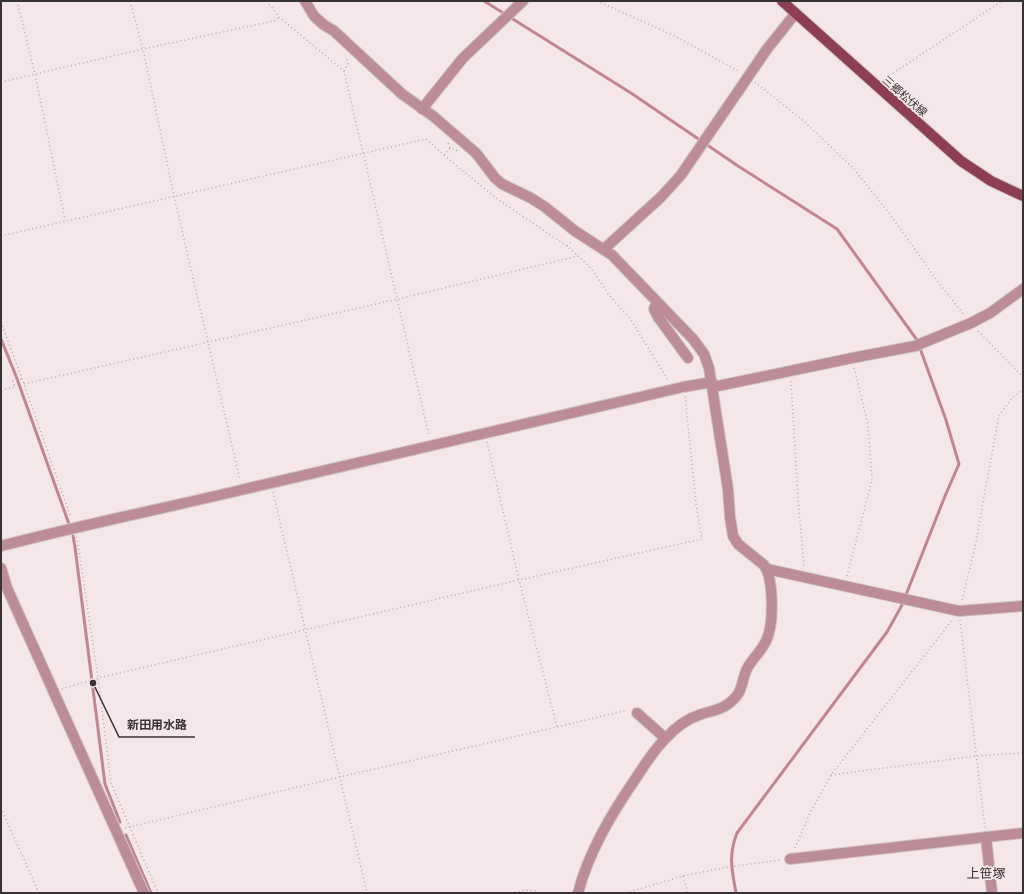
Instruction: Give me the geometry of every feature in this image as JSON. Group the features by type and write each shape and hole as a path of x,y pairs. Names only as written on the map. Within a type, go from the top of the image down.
{"main road":[{"name":"三郷松伏線","path":"782,1 961,161 991,181 1023,196"}],"street":[{"path":"305,1 314,16 324,25 338,35 402,94 448,129 476,153 495,178 502,184 531,198 575,231 604,249 626,269 693,339 708,362 713,385 714,403 728,489 731,529 738,544 767,568 771,586 770,630 762,648 746,670 741,689 733,700 726,706 688,720 665,738 620,801 594,849 578,893"},
{"path":"422,109 463,58 523,1"},
{"path":"604,249 661,197 681,174 767,49 795,14"},
{"path":"1,546 485,432 672,390 686,387 713,385 915,346 971,323 990,313 1023,289"},
{"path":"657,302 654,309 658,317 688,358"},
{"path":"1,568 7,588 144,893"},
{"path":"767,568 959,611 1023,606"},
{"path":"640,716 665,738"},
{"path":"790,859 1023,833"},
{"path":"986,837 992,893"}],"path":[{"path":"17,1 35,74 65,220"},
{"path":"130,1 242,490"},
{"path":"266,1 279,17 344,71 431,445"},
{"path":"597,1 673,35 748,77 805,122 854,169 889,213 938,282 971,323 1023,377"},
{"path":"876,86 1002,1"},
{"path":"1,82 142,49 274,21 279,17"},
{"path":"344,71 348,64"},
{"path":"1,236 65,220 426,139 500,201 567,246 591,268 609,295 631,320 671,385 672,390"},
{"path":"444,155 450,148"},
{"path":"567,246 572,241"},
{"path":"24,384 208,343 578,256"},
{"path":"1,322 75,528 98,678 111,783 158,893"},
{"path":"844,586 872,480 868,425 852,358"},
{"path":"790,371 798,498 805,576"},
{"path":"1,390 15,387 13,381 22,379"},
{"path":"53,692 98,678 306,629 702,540 696,504 685,395 686,387"},
{"path":"986,837 959,611 975,547 999,415 1013,397 1023,390"},
{"path":"485,432 519,580 557,727"},
{"path":"271,483 367,893"},
{"path":"626,893 683,876 728,867 790,859 811,811 831,774 959,611"},
{"path":"116,831 130,826 629,709 640,716"},
{"path":"831,774 976,756 1023,753"},
{"path":"1,808 39,893"},
{"path":"683,876 688,893"},
{"path":"511,893 526,890 538,891 537,893"}],"waterway":[{"path":"484,1 631,93 738,166 837,229 917,340 946,420 959,464 902,605 887,632 737,833 732,849 732,870 736,893"},
{"path":"1,339 16,376 69,524"},
{"path":"73,536 105,784 120,822"},
{"path":"126,835 151,893"}],"place":[{"name":"新田用水路","path":"93,683"}],"district":[{"name":"上笹塚","path":"986,873"}]}
